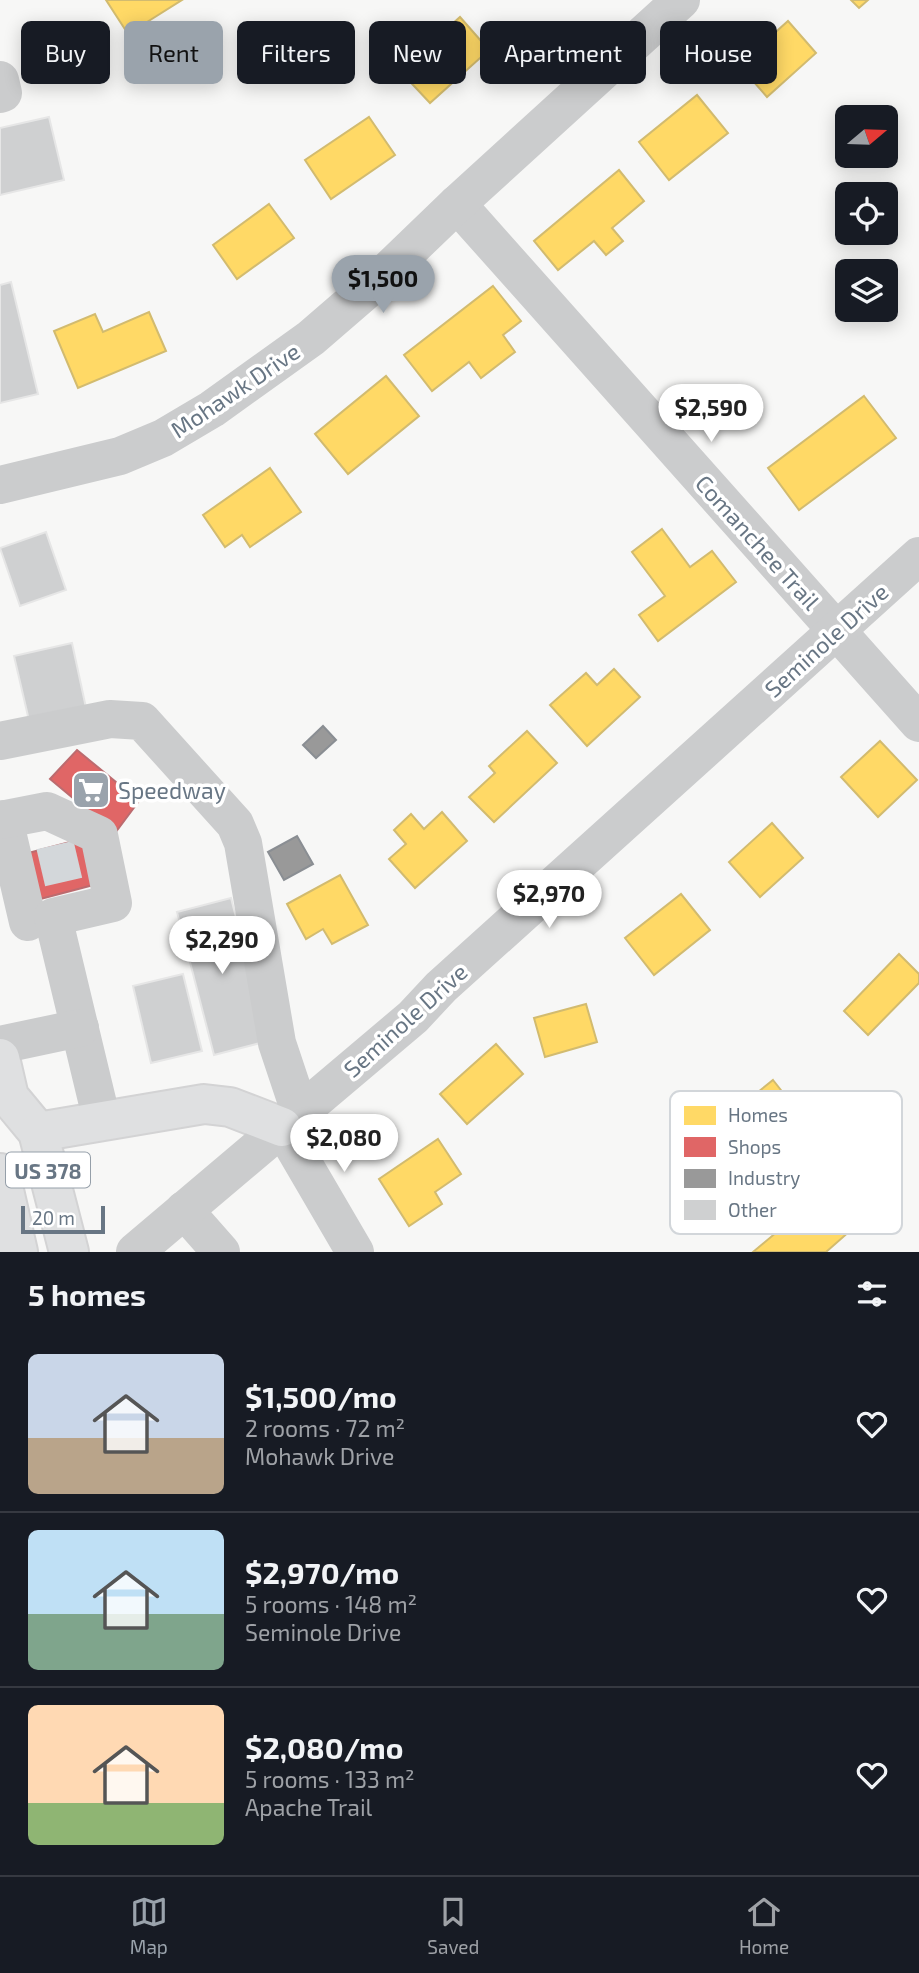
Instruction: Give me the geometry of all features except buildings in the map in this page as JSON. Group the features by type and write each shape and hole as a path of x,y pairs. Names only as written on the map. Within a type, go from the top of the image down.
{"main road":[{"name":"US 378","path":"0,1058 5,1107 38,1132 69,1252"},
{"path":"38,1132 204,1104 291,1119"},
{"name":"US 378","path":"0,1173 18,1252"}],"street":[{"name":"Mohawk Drive","path":"0,485 120,456 163,439 212,409 311,338 377,281 457,204 681,0"},
{"path":"0,80 3,93 0,94"},
{"name":"Comanchee Trail","path":"457,204 919,723"},
{"name":"Seminole Drive","path":"135,1252 413,1017 441,987 919,556"},
{"path":"1,733 110,719 142,721 235,824 243,843 291,1119 355,1252"},
{"path":"2,819 99,835 113,903 43,914"},
{"path":"2,819 43,914 80,1028 102,1121"},
{"path":"0,1045 80,1028"},
{"path":"184,1210 221,1252"}],"tunnel":[{"path":"55,845 66,892"}],"place":[{"name":"Speedway","path":"91,790"}]}
